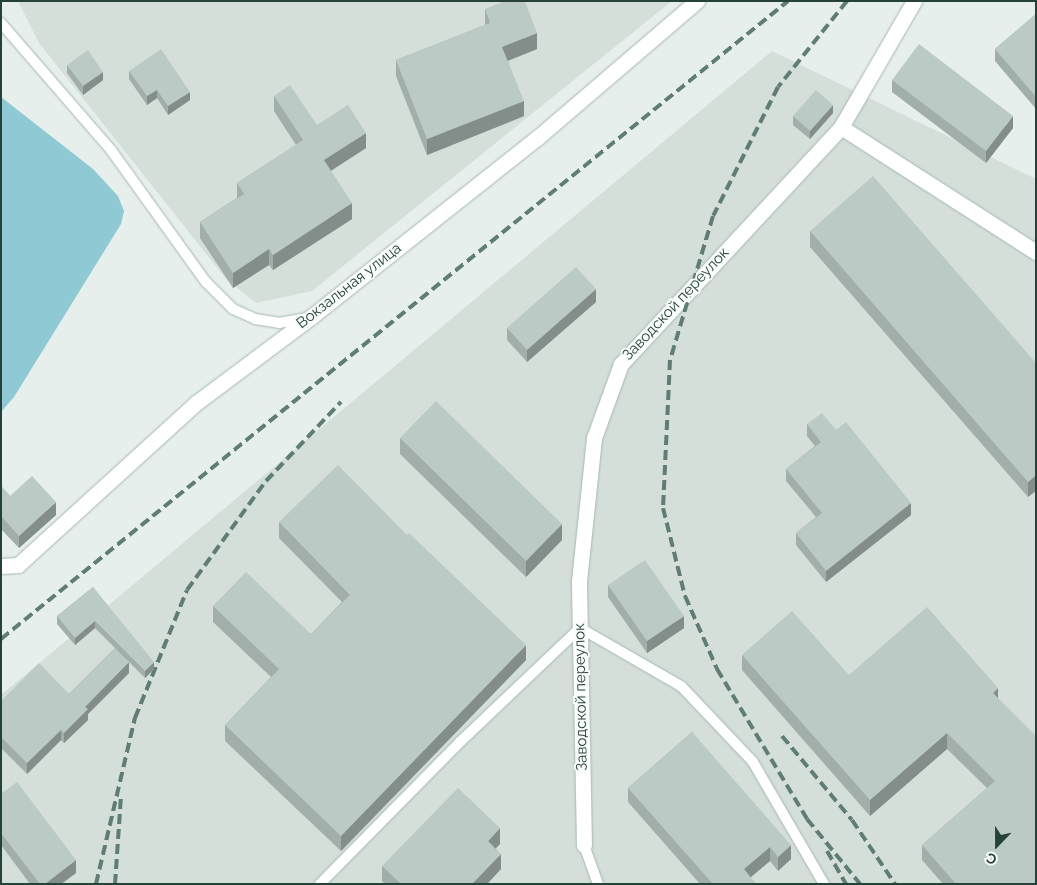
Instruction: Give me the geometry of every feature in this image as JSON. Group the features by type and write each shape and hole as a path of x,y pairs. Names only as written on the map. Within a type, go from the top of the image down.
{"street":[{"name":"Вокзальная улица","path":"1,566 18,566 196,403 311,317 537,138 697,1"},
{"name":"Заводской переулок","path":"584,845 580,582 594,438 621,364 841,127 914,1"},
{"path":"841,127 1036,252"}],"lane":[{"path":"1,23 111,150 206,282 233,309 255,319 279,323 311,317"},
{"path":"320,884 460,742 580,628 682,686 753,762 824,884"},
{"path":"584,845 598,884"}],"shaded area":[{"path":"18,1 672,1 312,291 256,303 226,279 39,43"},
{"path":"772,51 1036,179 1036,884 1,884 1,695"}],"water":[{"path":"1,97 93,169 118,196 124,211 121,224 14,397 1,412"}],"building":[{"path":"505,1 525,1 537,33 502,47 524,101 427,139 396,60 490,23 485,9"},
{"path":"1036,14 1036,97 995,49"},
{"path":"919,44 1013,116 986,151 892,80"},
{"path":"161,49 190,92 168,106 157,90 147,96 129,71"},
{"path":"88,50 103,72 83,86 67,65"},
{"path":"290,85 317,125 348,105 366,133 324,160 352,203 273,255 269,249 233,273 200,222 244,194 237,183 303,140 274,96"},
{"path":"816,90 833,105 810,131 793,116"},
{"path":"873,176 1036,363 1036,475 1028,482 810,231"},
{"path":"576,267 596,289 527,350 507,328"},
{"path":"436,401 562,524 526,561 400,438"},
{"path":"822,413 836,430 846,422 911,503 826,571 796,533 822,513 786,469 821,442 807,424"},
{"path":"338,465 407,535 409,533 526,645 341,836 225,725 279,669 213,606 246,572 311,634 350,595 279,522"},
{"path":"32,476 56,502 19,536 1,516 1,486 10,496"},
{"path":"645,560 684,616 647,641 608,585"},
{"path":"93,587 154,662 145,671 95,621 75,638 57,616"},
{"path":"927,607 998,688 993,693 1036,736 1036,884 956,884 922,845 995,781 947,733 870,800 742,655 792,611 849,675"},
{"path":"115,648 129,662 85,707 88,709 64,733 61,730 27,763 1,737 1,701 39,663 69,694"},
{"path":"692,732 791,845 778,857 770,847 744,869 756,884 713,884 628,788"},
{"path":"17,782 76,860 45,884 40,884 1,833 1,794"},
{"path":"458,788 500,828 488,841 501,854 472,884 401,884 382,866"}],"railway":[{"path":"1,639 788,1"},
{"path":"847,1 778,87 713,216 670,360 663,508 685,596 717,669 807,819 860,884"},
{"path":"96,884 135,718 187,590 266,481 341,402"},
{"path":"782,736 852,820 895,884"},
{"path":"115,884 121,796"},
{"path":"827,851 846,884"}]}
